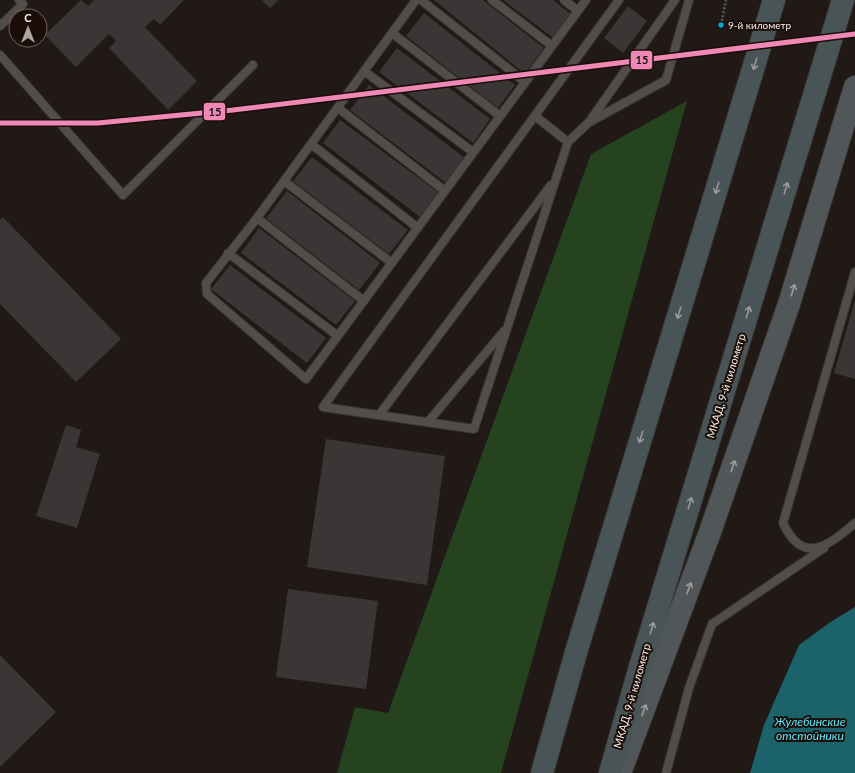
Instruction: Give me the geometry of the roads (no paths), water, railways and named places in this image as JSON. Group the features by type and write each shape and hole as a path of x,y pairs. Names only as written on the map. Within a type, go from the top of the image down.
{"highway":[{"path":"542,773 577,649 774,0"},
{"name":"МКАД, 9-й километр","path":"610,773 640,668 843,0"}],"main road":[{"path":"620,773 710,532 787,311 855,87"}],"lane":[{"path":"0,26 23,4 19,0"},
{"path":"416,0 257,218 228,253 206,283 207,294 306,379 586,0"},
{"path":"420,0 525,82"},
{"path":"492,0 552,46"},
{"path":"564,0 578,11"},
{"path":"619,0 323,407 474,429 568,142 588,123 675,0"},
{"path":"588,123 666,80 689,0"},
{"path":"392,33 500,116"},
{"path":"0,55 123,196 253,65"},
{"path":"364,71 474,152"},
{"path":"338,108 445,191"},
{"path":"535,116 568,142"},
{"path":"311,144 418,228"},
{"path":"379,415 555,180"},
{"path":"284,181 392,263"},
{"path":"257,218 364,301"},
{"path":"228,253 338,336"},
{"path":"833,542 818,548 801,547 790,537 783,523 855,272"},
{"path":"428,422 508,326"},
{"path":"666,773 689,688 712,624 833,542 855,523"}],"water":[{"name":"Жулебинские отстойники","path":"855,607 855,773 750,773 764,725 799,645 829,623"}],"place":[{"name":"9-й километр","path":"721,25"}]}
